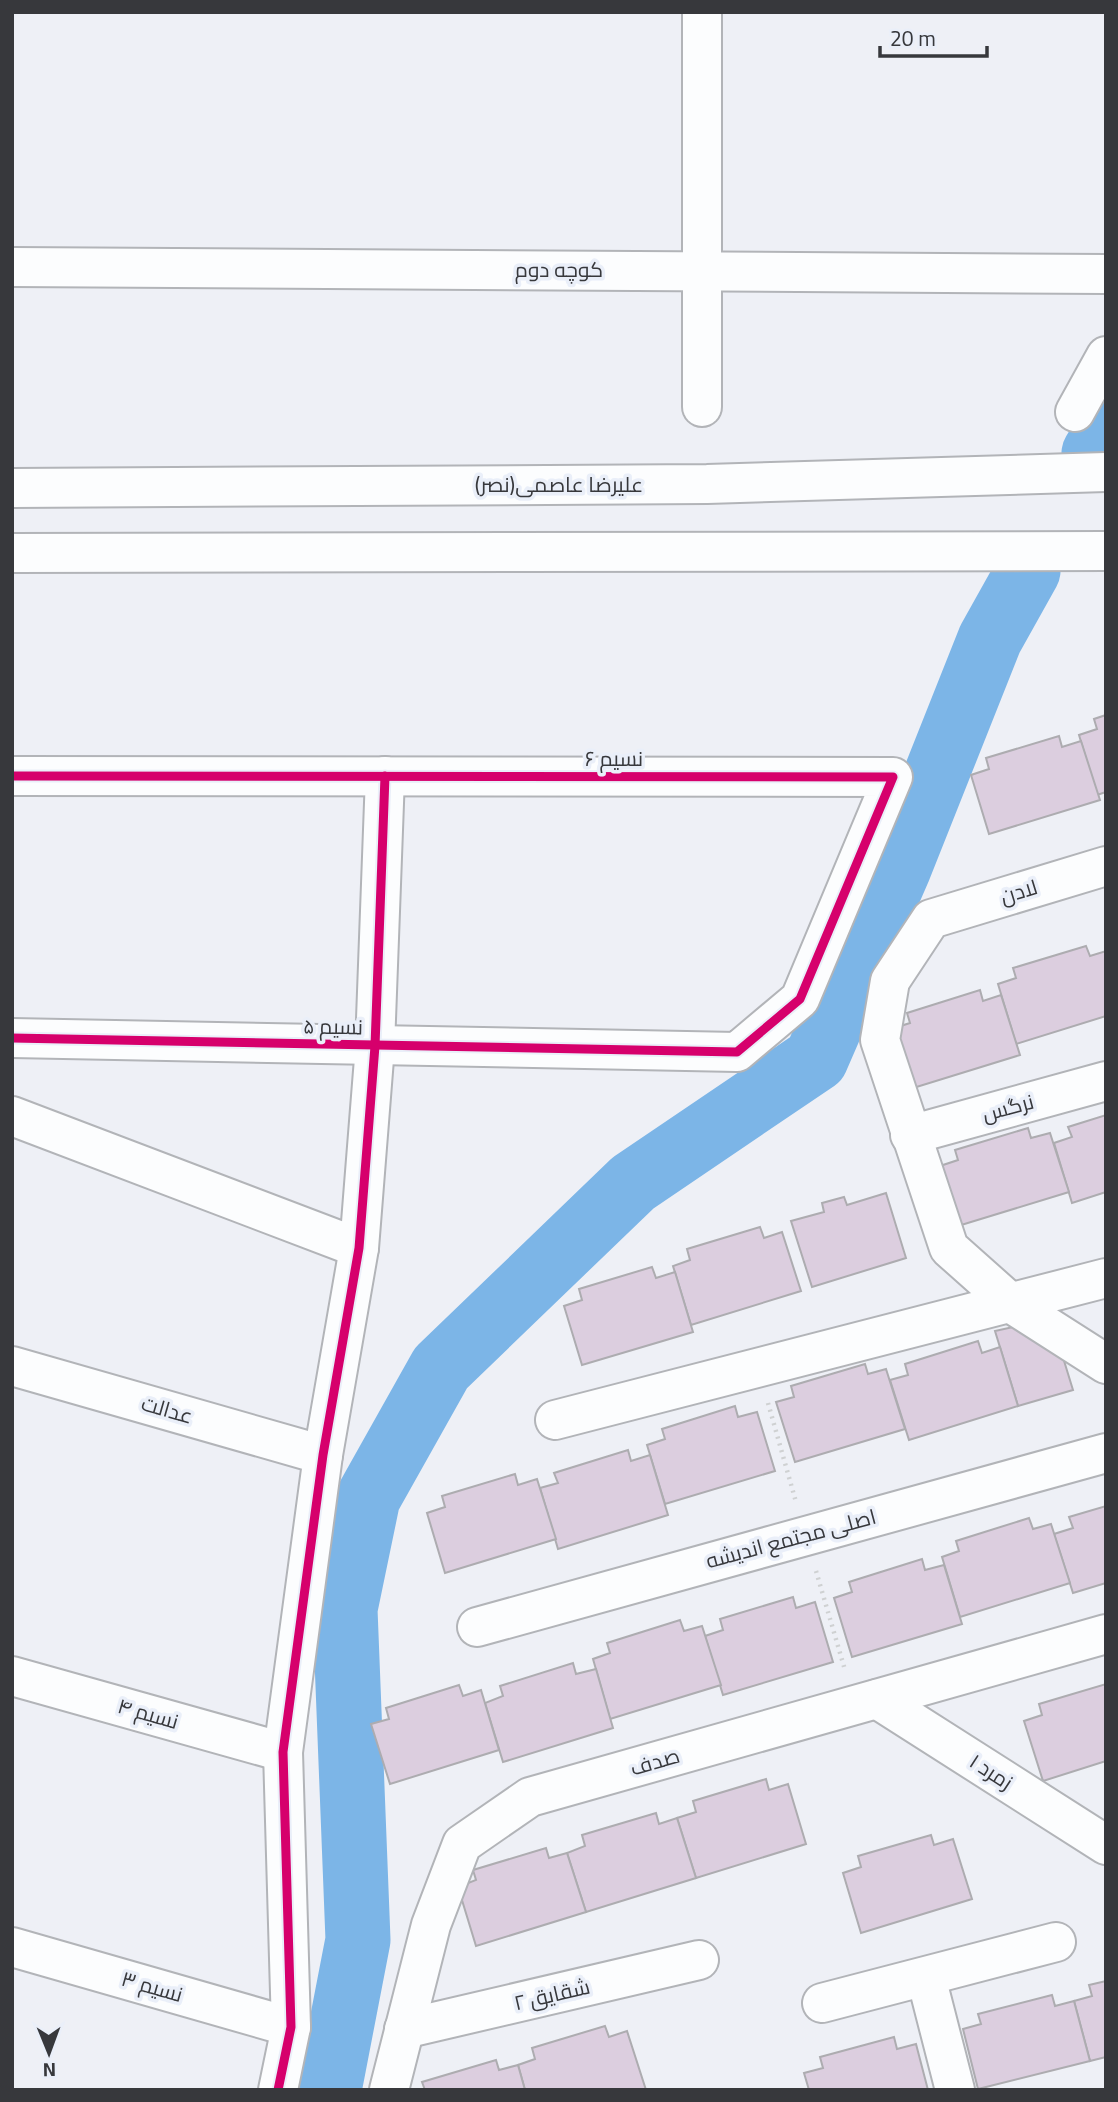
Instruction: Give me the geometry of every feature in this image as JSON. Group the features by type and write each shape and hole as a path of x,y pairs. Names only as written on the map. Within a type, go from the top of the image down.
{"street":[{"path":"702,12 702,407"},
{"name":"کوچه دوم","path":"12,267 1106,274"},
{"path":"1075,412 1106,356"},
{"name":"علیرضا عاصمی(نصر)","path":"12,488 707,484 1106,472"},
{"path":"12,553 1106,551"},
{"name":"نسیم ۶","path":"12,775 893,777 800,999 737,1052"},
{"path":"278,2090 291,2027 283,1752 323,1455 359,1248 375,1046 385,776"},
{"name":"لادن","path":"910,1135 880,1040 890,981 931,919 1106,866"},
{"name":"نسیم ۵","path":"12,1038 737,1052"},
{"name":"نرگس","path":"910,1135 1106,1081"},
{"path":"12,1116 359,1248"},
{"path":"910,1135 949,1248 1012,1304 1106,1364"},
{"path":"555,1420 1106,1278"},
{"name":"عدالت","path":"12,1366 323,1455"},
{"name":"اصلی مجتمع اندیشه","path":"477,1626 1106,1452"},
{"name":"صدف","path":"389,2090 431,1926 462,1844 530,1797 1106,1634"},
{"name":"نسیم ۴","path":"12,1676 283,1752"},
{"name":"زمرد ۱","path":"866,1702 1106,1845"},
{"path":"822,2003 1056,1942"},
{"name":"نسیم ۳","path":"12,1947 291,2027"},
{"name":"شقایق ۲","path":"404,2029 699,1961"},
{"path":"926,1977 955,2090"}],"path":[{"path":"758,1368 805,1536 866,1702"}],"building":[{"path":"1106,715 1106,792 1097,795 1079,735 1097,729 1094,719"},
{"path":"1059,736 1062,747 1081,741 1100,800 989,834 971,775 989,769 986,758"},
{"path":"1086,946 1090,956 1106,951 1106,1016 1016,1044 998,984 1016,978 1013,968"},
{"path":"980,990 983,1001 1001,995 1020,1055 910,1089 891,1029 910,1023 907,1013"},
{"path":"1106,1115 1106,1192 1072,1203 1054,1143 1072,1137 1068,1127"},
{"path":"1028,1128 1031,1138 1050,1133 1069,1192 958,1226 940,1166 958,1160 955,1150"},
{"path":"886,1193 906,1258 812,1287 791,1221 824,1212 822,1203 844,1197 847,1205"},
{"path":"760,1227 764,1238 782,1232 801,1291 691,1325 673,1266 690,1260 687,1249"},
{"path":"652,1267 656,1278 675,1272 693,1332 582,1365 564,1306 582,1300 579,1289"},
{"path":"1013,1327 1061,1351 1073,1390 1018,1406 995,1331"},
{"path":"978,1341 982,1353 1000,1347 1018,1406 909,1440 890,1380 908,1375 905,1364"},
{"path":"865,1364 868,1374 886,1369 905,1429 795,1462 776,1402 794,1397 791,1386"},
{"path":"735,1406 738,1417 757,1412 775,1471 665,1504 647,1445 665,1439 662,1429"},
{"path":"628,1450 631,1461 650,1455 668,1515 558,1549 540,1488 558,1483 554,1473"},
{"path":"515,1474 518,1485 537,1479 556,1539 445,1573 427,1513 445,1507 442,1496"},
{"path":"1106,1506 1106,1583 1073,1593 1054,1534 1073,1528 1069,1517"},
{"path":"1029,1518 1033,1529 1051,1524 1070,1583 960,1617 942,1557 959,1551 956,1541"},
{"path":"922,1559 925,1570 944,1565 962,1624 852,1657 834,1598 852,1592 849,1582"},
{"path":"793,1597 796,1608 815,1602 833,1662 723,1695 705,1636 723,1630 720,1619"},
{"path":"680,1620 684,1631 702,1626 721,1685 610,1719 593,1659 610,1653 607,1643"},
{"path":"573,1663 576,1674 596,1669 613,1728 503,1762 485,1703 503,1696 500,1686"},
{"path":"1106,1684 1106,1761 1043,1781 1024,1721 1042,1715 1039,1704"},
{"path":"459,1685 463,1696 481,1690 499,1750 390,1784 371,1724 389,1719 386,1708"},
{"path":"766,1779 769,1790 788,1784 806,1844 696,1878 677,1818 696,1812 693,1801"},
{"path":"656,1813 659,1824 677,1818 696,1878 586,1912 567,1853 585,1846 582,1835"},
{"path":"931,1835 934,1845 953,1839 972,1899 861,1933 843,1873 861,1867 858,1856"},
{"path":"546,1848 549,1858 567,1853 586,1912 476,1946 458,1887 476,1880 473,1870"},
{"path":"1106,1981 1106,2057 1090,2061 1074,2001 1092,1996 1089,1985"},
{"path":"1052,1995 1055,2006 1074,2001 1090,2061 978,2089 963,2029 981,2024 978,2014"},
{"path":"605,2026 609,2037 627,2031 646,2090 525,2090 518,2065 535,2059 532,2048"},
{"path":"894,2037 897,2049 916,2044 928,2090 809,2090 804,2073 823,2068 820,2057"},
{"path":"496,2060 499,2070 518,2065 525,2090 425,2090 422,2082"}],"waterway":[{"path":"1094,453 1106,433"},
{"path":"329,2090 358,1940 345,1609 368,1498 441,1368 633,1183 816,1059 899,868 990,639 1028,571"}],"cycle path":[{"path":"12,776 893,777 800,999 737,1052 12,1038"},
{"path":"278,2090 291,2027 283,1752 323,1455 359,1248 375,1046 385,776"}]}
